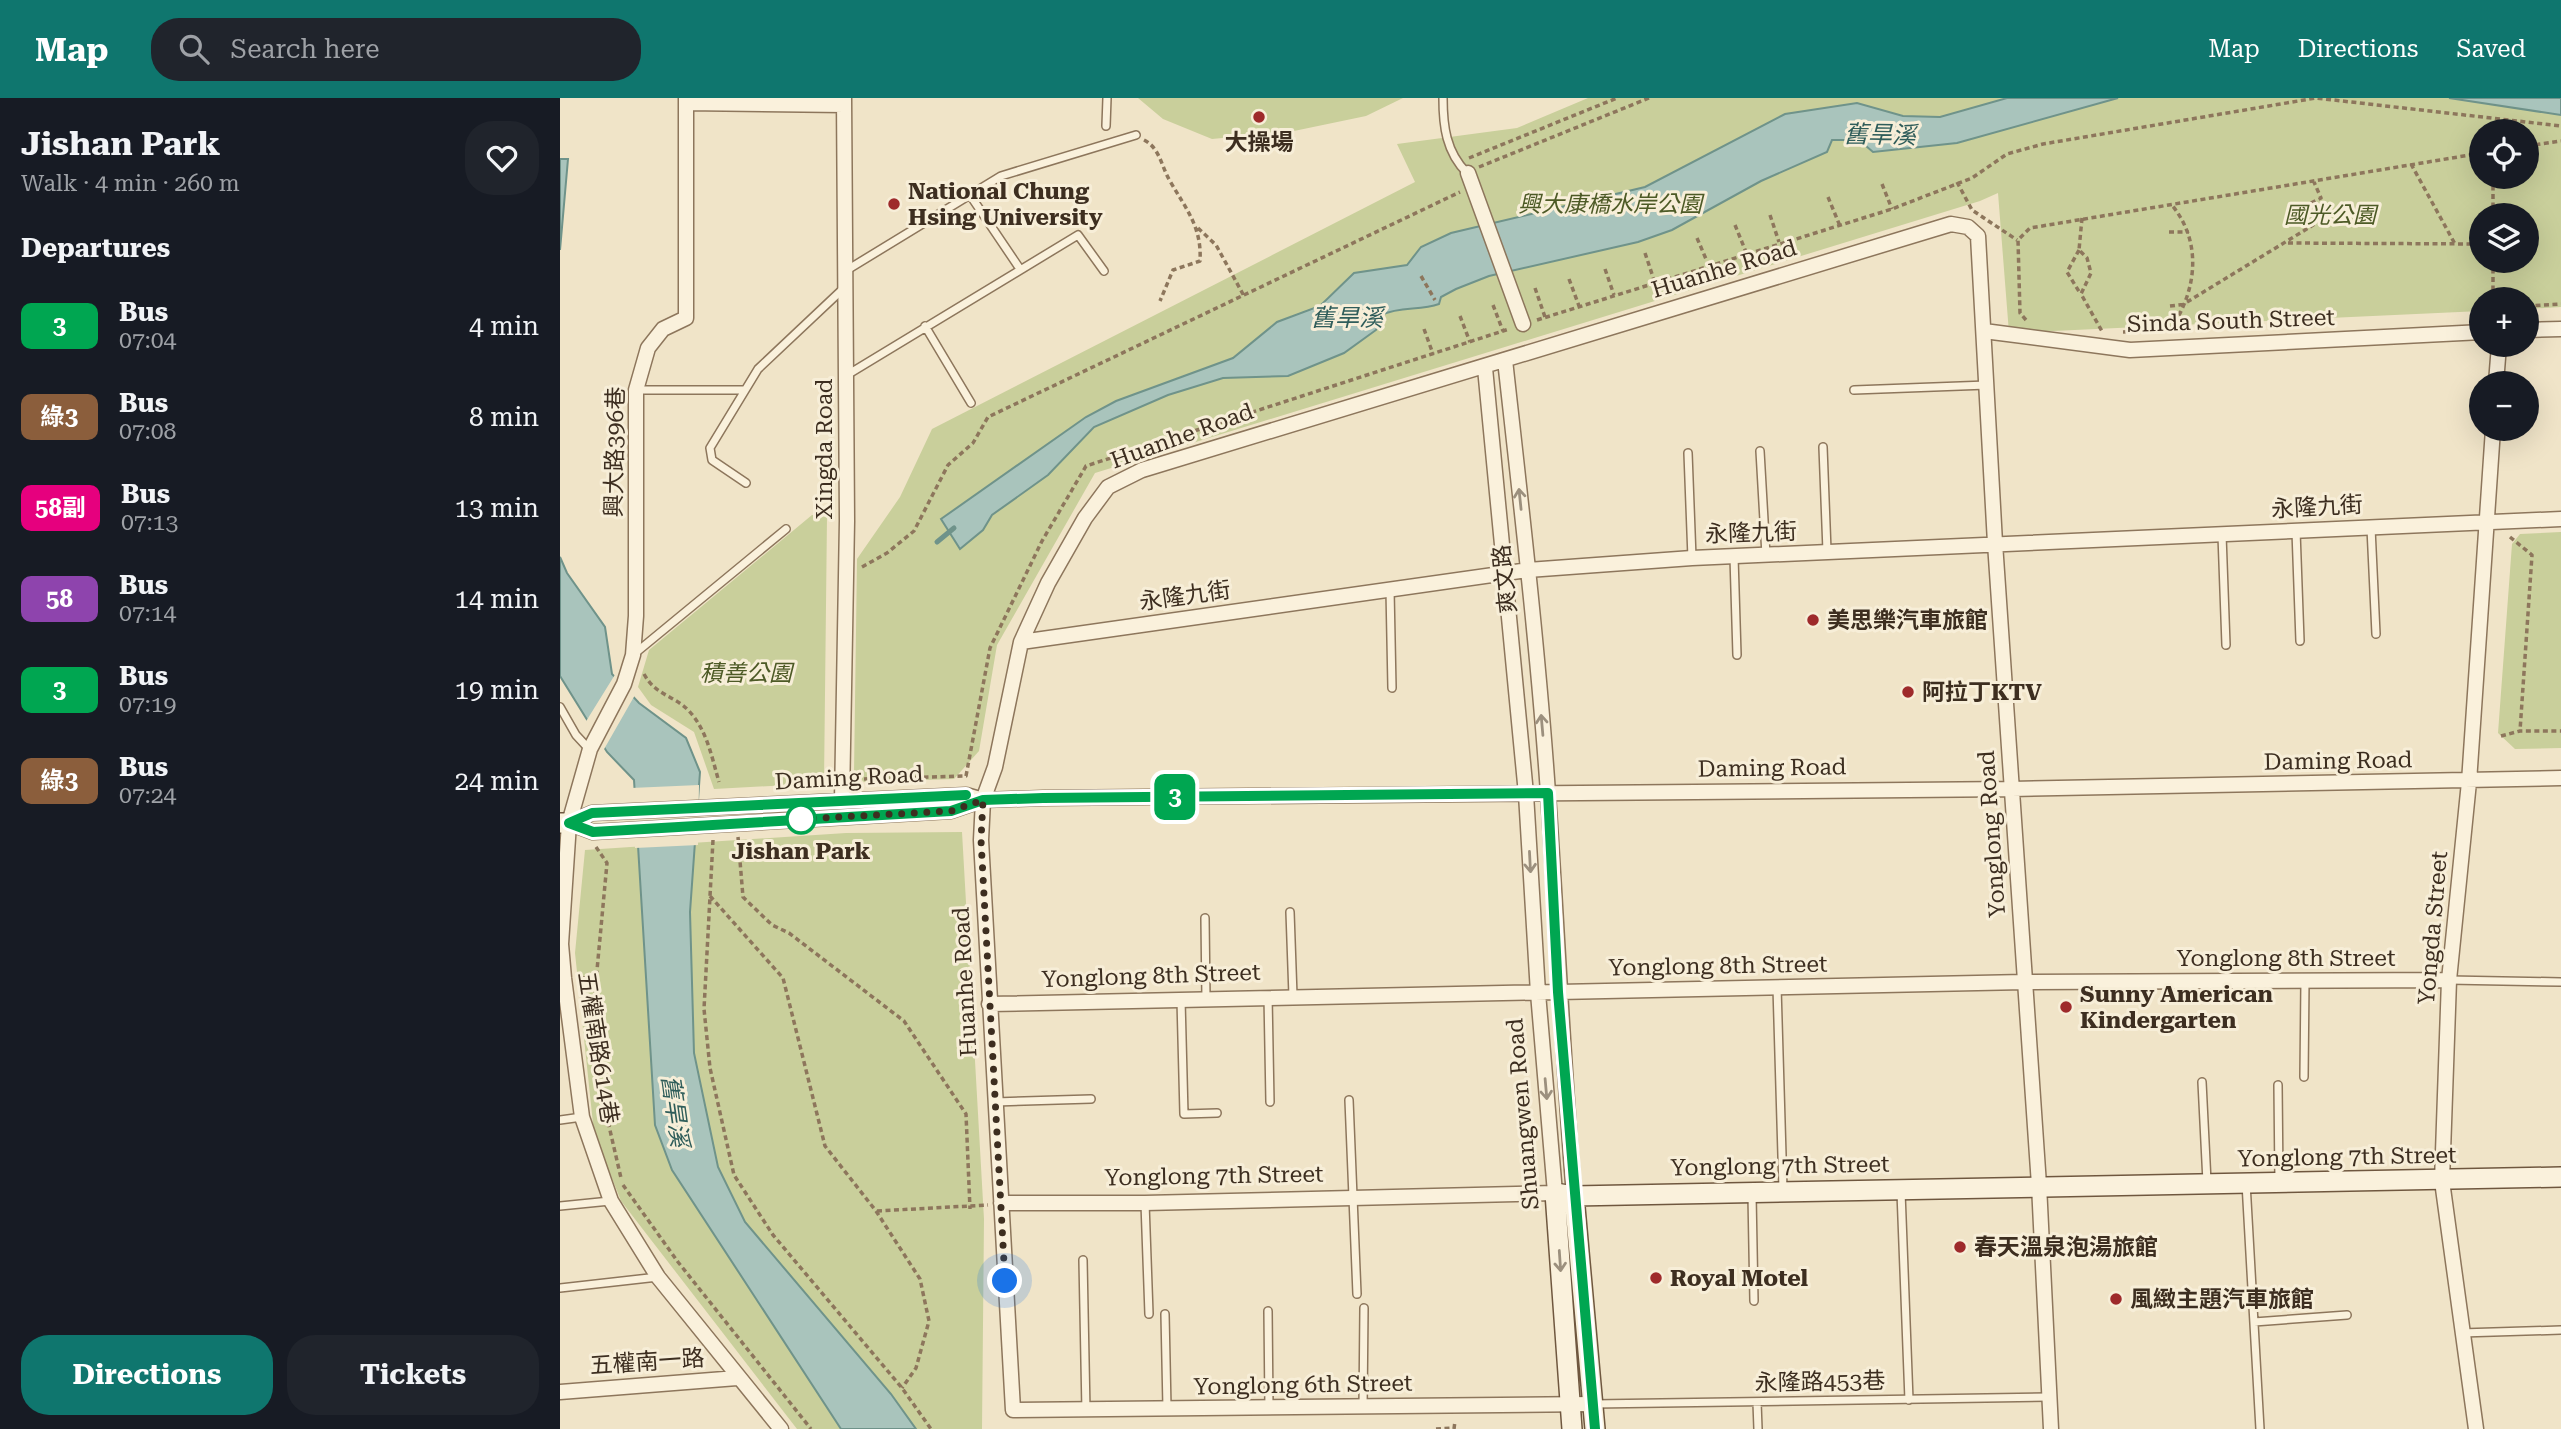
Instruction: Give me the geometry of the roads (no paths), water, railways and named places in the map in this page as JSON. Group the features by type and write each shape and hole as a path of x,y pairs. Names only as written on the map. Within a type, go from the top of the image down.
{"street":[{"name":"興大路396巷","path":"590,750 624,684 633,655 636,616 636,390 648,348 663,329 686,318 686,100 844,101"},
{"name":"Xingda Road","path":"842,800 846,375 844,101"},
{"path":"1467,173 1524,324"},
{"name":"Huanhe Road","path":"1013,1410 989,1004 981,840 983,800 995,767 1021,642 1060,559 1108,487 1142,470 1216,445 1485,368 1951,224 1968,227 1979,236"},
{"name":"Yonglong Road","path":"1979,236 1995,543 2039,1185 2051,1429"},
{"path":"2539,330 2561,329"},
{"name":"Sinda South Street","path":"1984,331 2130,350 2469,333"},
{"name":"爽文路","path":"1505,360 1528,570 1548,793"},
{"name":"爽文路","path":"1485,368 1507,573 1526,794"},
{"name":"Yongda Street","path":"2476,1429 2442,1181 2449,980 2469,782 2492,441"},
{"name":"永隆九街","path":"1021,642 1528,570 1827,551 2561,519"},
{"name":"五權南路614巷","path":"590,750 564,823 561,944 565,1038 582,1117 611,1201 658,1278 781,1429"},
{"name":"Daming Road","path":"564,823 592,813 966,795 983,800 2012,789 2469,782 2561,778"},
{"name":"Shuangwen Road","path":"1548,793 1558,992 1572,1429"},
{"name":"Shuangwen Road","path":"1526,794 1538,993 1565,1194"},
{"name":"Daming Road","path":"564,823 593,832 951,811 983,800"},
{"name":"Yonglong 8th Street","path":"989,1004 2024,982 2449,980"},
{"name":"Yonglong 7th Street","path":"1001,1203 1145,1203 2561,1177"},
{"path":"1565,1194 1595,1429"},
{"name":"五權南一路","path":"560,1392 737,1378"},
{"name":"Yonglong 6th Street","path":"1013,1410 1086,1412 1593,1404"}],"lane":[{"path":"1106,126 1107,98"},
{"path":"1443,98 1443,127 1467,173"},
{"path":"846,270 1001,176 1136,135"},
{"path":"970,195 1020,269"},
{"path":"846,375 1078,235 1104,271"},
{"path":"746,483 712,460 710,448 758,369 846,287"},
{"path":"925,326 971,403"},
{"path":"1853,390 1988,385"},
{"path":"636,390 744,390"},
{"path":"1823,447 1827,551"},
{"path":"1760,451 1766,556"},
{"path":"1688,453 1692,558"},
{"path":"2371,527 2376,634"},
{"path":"633,655 786,529"},
{"path":"2295,531 2300,641"},
{"path":"2222,535 2226,645"},
{"path":"1734,556 1737,655"},
{"path":"1390,589 1392,688"},
{"path":"560,706 576,735 590,750"},
{"path":"1290,912 1293,996"},
{"path":"1205,918 1206,999"},
{"path":"2449,980 2561,982"},
{"path":"2304,1077 2305,981"},
{"path":"1777,987 1783,1191"},
{"path":"1268,996 1270,1102"},
{"path":"1181,1000 1184,1114 1217,1113"},
{"path":"2202,1082 2207,1185"},
{"path":"2278,1085 2279,1182"},
{"path":"995,1102 1091,1099"},
{"path":"1349,1100 1357,1294"},
{"path":"560,1120 582,1117"},
{"path":"2246,1182 2260,1429"},
{"path":"1901,1188 1909,1400"},
{"path":"1752,1191 1754,1301"},
{"path":"560,1206 611,1201"},
{"path":"1145,1203 1149,1314"},
{"path":"1083,1260 1086,1412"},
{"path":"560,1288 658,1278"},
{"path":"1363,1408 1364,1308"},
{"path":"1268,1311 1269,1408"},
{"path":"1166,1314 1167,1409"},
{"path":"2254,1322 2347,1315"},
{"path":"2461,1333 2561,1330"},
{"name":"永隆路453巷","path":"1593,1404 2048,1397"},
{"path":"1757,1402 1758,1429"}],"water":[{"name":"舊旱溪","path":"2007,98 2118,98 1957,143 1873,152 1859,140 1832,140 1827,152 1761,181 1672,230 1638,242 1489,276 1441,297 1439,304 1396,310 1381,315 1376,330 1344,353 1288,376 1223,378 1168,395 1094,427 1048,475 992,515 983,530 960,549 941,519 1086,417 1116,401 1233,358 1277,322 1320,306 1354,273 1407,265 1421,247 1451,233 1645,187 1785,114 1857,103 1903,116 1940,117"},
{"path":"2449,98 2561,98 2561,115"},
{"path":"560,159 568,159 560,250"},
{"name":"舊旱溪","path":"560,557 567,573 605,627 612,674 639,703 686,738 700,772 690,912 694,1053 718,1167 745,1222 891,1394 916,1429 841,1429 672,1170 655,1125 634,780 607,752 560,676"}],"waterway":[{"name":"舊旱溪","path":"937,542 954,528"}],"place":[{"name":"大操場","path":"1259,117"},
{"name":"National Chung Hsing University","path":"894,204"},
{"name":"美思樂汽車旅館","path":"1813,620"},
{"name":"阿拉丁KTV","path":"1908,692"},
{"name":"Jishan Park","path":"801,819"},
{"name":"Sunny American Kindergarten","path":"2066,1007"},
{"name":"春天溫泉泡湯旅館","path":"1960,1247"},
{"name":"Royal Motel","path":"1656,1278"},
{"name":"風緻主題汽車旅館","path":"2116,1299"}],"park label":[{"name":"興大康橋水岸公園","path":"1610,204"},
{"name":"國光公園","path":"2330,215"},
{"name":"積善公園","path":"746,673"}]}
